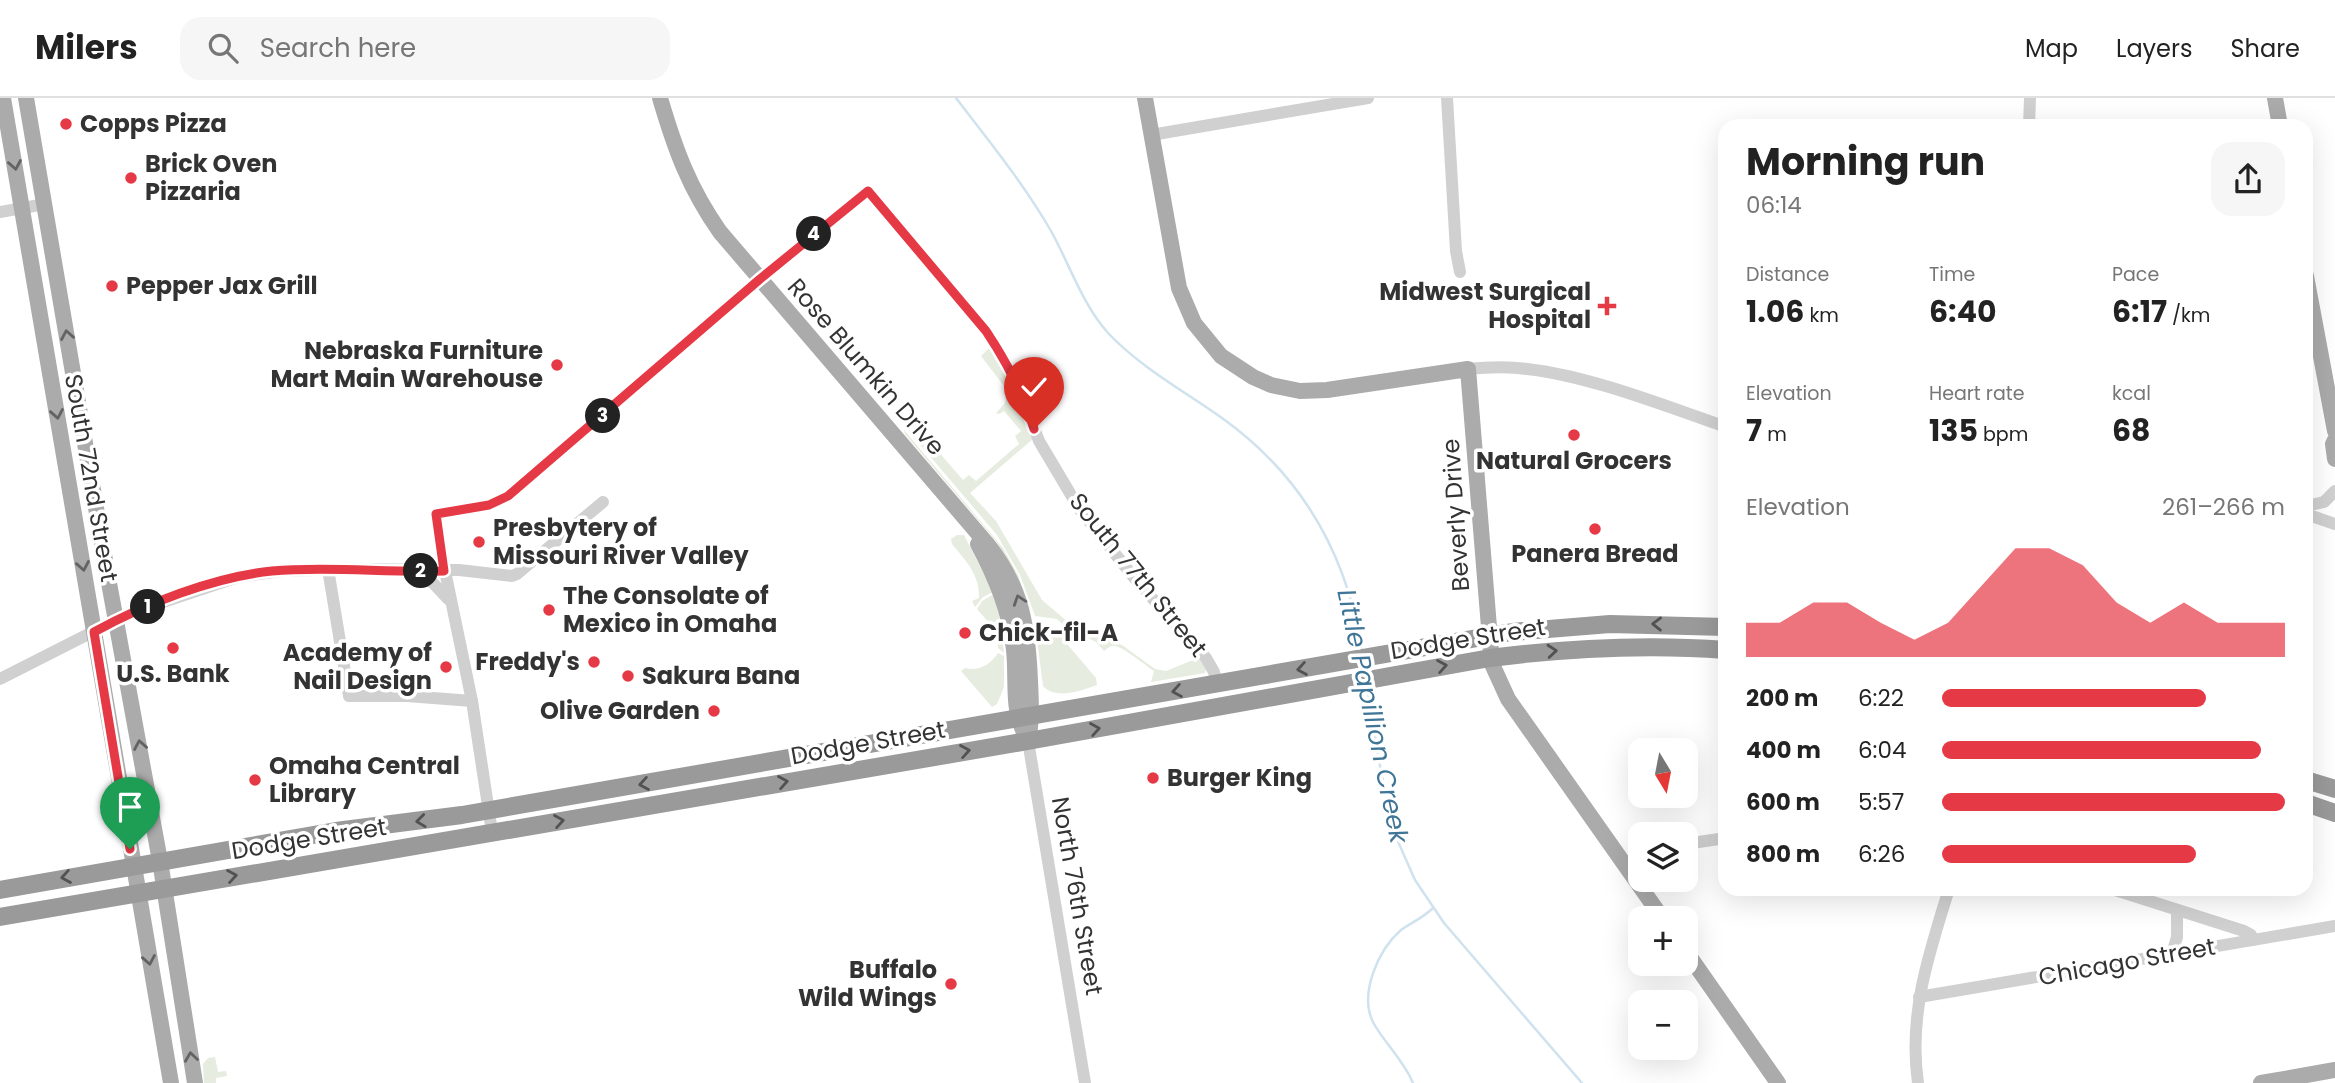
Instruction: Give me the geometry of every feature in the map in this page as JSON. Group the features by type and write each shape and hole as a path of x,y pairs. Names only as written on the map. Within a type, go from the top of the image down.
{"highway":[{"name":"Dodge Street","path":"0,890 334,832 488,810 1488,636 1610,624 1718,627"},
{"name":"Dodge Street","path":"0,917 1028,741 1490,658 1545,651 1615,647 1718,650"},
{"path":"2313,782 2335,789"},
{"path":"2313,805 2335,813"}],"main road":[{"name":"South 72nd Street","path":"3,98 171,1083"},
{"name":"South 72nd Street","path":"26,98 165,888 195,1083"},
{"name":"Rose Blumkin Drive","path":"660,98 676,150 692,189 720,232 964,517 994,573 1008,613 1024,717"},
{"path":"1145,98 1175,273 1185,305 1200,332 1221,356 1253,377 1290,389 1327,390 1468,369"},
{"path":"2275,98 2279,119"},
{"path":"2313,313 2335,431"},
{"name":"Beverly Drive","path":"1468,369 1490,658 1508,699 1628,862"},
{"path":"2335,440 2335,459"},
{"name":"North 76th Street","path":"1024,717 1028,741"},
{"path":"1698,969 1778,1083"},
{"path":"2261,1083 2335,1070"}],"street":[{"path":"1151,135 1368,98"},
{"path":"1447,98 1456,251 1460,272"},
{"path":"2029,119 2030,98"},
{"name":"South 77th Street","path":"760,279 868,191 986,331 1026,404 1040,441 1080,510 1136,580 1206,658 1217,684"},
{"path":"0,212 44,204"},
{"path":"492,832 436,514 489,505 508,496 760,279"},
{"path":"1468,369 1511,367 1549,372 1608,388 1718,424"},
{"path":"2313,504 2324,502 2335,491"},
{"path":"0,679 117,620 166,600 238,577 271,571 328,569 444,571 512,576 603,502"},
{"path":"2313,516 2335,524"},
{"path":"328,569 349,695 471,701"},
{"path":"410,571 433,583 451,602"},
{"name":"North 76th Street","path":"1028,741 1085,1083"},
{"path":"1698,842 1718,839"},
{"path":"1918,1083 1915,1049 1919,997 1928,956 1947,896"},
{"path":"2134,896 2246,932 2253,940"},
{"path":"2172,954 2177,937 2177,910"},
{"name":"Chicago Street","path":"1919,997 2335,926"}],"shaded area":[{"path":"988,349 993,350 1016,395 1033,439 970,493 996,521 1042,600 1068,622 1122,645 1155,669 1166,671 1198,658 1206,668 1205,673 1151,682 1154,671 1122,649 1112,646 1104,651 1096,642 1077,637 1057,619 1035,616 1020,575 997,535 906,428 918,417 921,418 916,426 963,480 969,475 976,481 1019,444 1015,436 1021,431 1004,411 996,413 1005,403 1007,390 981,356"},
{"path":"904,430 1003,548 1018,575 1032,614 1011,565 996,541"},
{"path":"964,535 993,592 983,597 975,607 972,601 979,598 977,582 971,569 952,544 951,539"},
{"path":"994,594 1004,653 998,648 997,632 977,609 982,601"},
{"path":"1046,627 1056,631 1096,678 1097,685 1076,692 1062,693 1055,693 1043,686 1036,632"},
{"path":"998,653 1004,656 1004,687 997,704 992,707 961,671 984,666"},
{"path":"215,1057 218,1072 226,1071 227,1076 216,1078 216,1083 204,1083 203,1064 208,1058"}],"waterway":[{"name":"Little Papillion Creek","path":"956,98 1041,214 1084,297 1108,333 1148,368 1251,441 1276,465 1298,492 1317,520 1345,582 1362,651"},
{"name":"Little Papillion Creek","path":"1367,686 1381,772 1396,837 1415,880 1444,923 1582,1083"},
{"path":"1413,1083 1374,1024 1368,1000 1369,987 1378,961 1393,939 1401,930 1433,908"}],"place":[{"name":"Copps Pizza","path":"66,124"},
{"name":"Brick Oven Pizzaria","path":"131,178"},
{"name":"Pepper Jax Grill","path":"112,286"},
{"name":"Midwest Surgical Hospital","path":"1607,306"},
{"name":"Nebraska Furniture Mart Main Warehouse","path":"557,365"},
{"name":"Natural Grocers","path":"1574,435"},
{"name":"Panera Bread","path":"1595,529"},
{"name":"Presbytery of Missouri River Valley","path":"479,542"},
{"name":"The Consolate of Mexico in Omaha","path":"549,610"},
{"name":"Chick-fil-A","path":"965,633"},
{"name":"U.S. Bank","path":"173,648"},
{"name":"Freddy's","path":"594,662"},
{"name":"Academy of Nail Design","path":"446,667"},
{"name":"Sakura Bana","path":"628,676"},
{"name":"Olive Garden","path":"714,711"},
{"name":"Burger King","path":"1153,778"},
{"name":"Omaha Central Library","path":"255,780"},
{"name":"Buffalo Wild Wings","path":"951,984"}],"route":[{"path":"130,849 94,632 130,613 207,585 257,573 328,569 444,571 436,514 489,505 508,496 760,279 868,191 986,331 1026,404 1034,429"}]}
